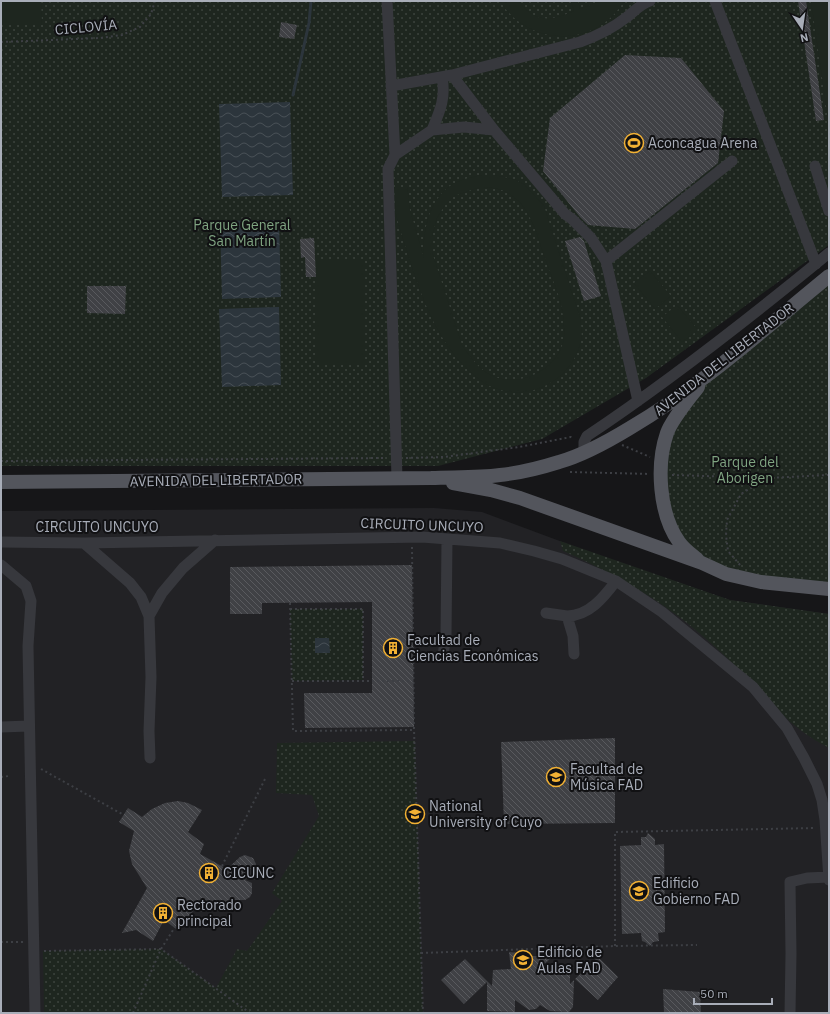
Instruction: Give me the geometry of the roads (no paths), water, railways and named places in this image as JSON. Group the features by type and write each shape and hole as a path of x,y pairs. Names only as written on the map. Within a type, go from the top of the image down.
{"main road":[{"name":"AVENIDA DEL LIBERTADOR","path":"1,482 431,478 500,475 526,471 560,462 584,453 604,444 654,414 713,371 829,276"},
{"path":"702,563 679,542 673,531 667,517 664,504 660,474 662,454 668,432 692,394 713,371"},
{"name":"AVENIDA DEL LIBERTADOR","path":"431,478 491,490 520,498 702,563 726,574 761,582 829,589"}],"street":[{"path":"386,1 395,155"},
{"path":"391,86 447,76 580,42 598,36 627,17 643,3 650,1"},
{"path":"716,1 816,264"},
{"path":"447,76 565,214 591,238 606,261 638,402"},
{"path":"432,130 443,104 443,84 447,76"},
{"path":"396,478 388,169 395,155 432,130 464,127 494,130"},
{"path":"606,261 732,161"},
{"path":"815,166 829,211"},
{"path":"584,453 583,447 585,439 703,354 829,253"},
{"path":"703,354 713,371"},
{"name":"CIRCUITO UNCUYO","path":"1,542 84,543 422,537 447,538 500,543 534,551 616,581 662,612 753,687 787,728 817,784 822,800 826,828 829,880"},
{"path":"443,655 446,636 447,538"},
{"path":"149,616 162,593 182,568 215,540"},
{"path":"84,543 130,583 141,597 149,616 151,677 149,731 150,758"},
{"path":"1,565 26,586 31,601 28,646 35,1013"},
{"path":"546,613 573,616 590,608 601,600 616,581"},
{"path":"567,616 573,636 574,654"},
{"path":"1,726 29,726"},
{"path":"790,1013 790,882 807,878 829,877"}],"water":[{"path":"290,102 293,195 222,197 219,104"},
{"path":"279,220 281,297 222,299 220,221"},
{"path":"279,307 281,385 222,387 219,309"},
{"path":"315,638 329,638 330,653 315,653"}],"waterway":[{"path":"293,95 309,23 311,1"}],"place":[{"name":"Aconcagua Arena","path":"634,143"},
{"name":"Facultad de Ciencias Económicas","path":"393,648"},
{"name":"Facultad de Música FAD","path":"556,777"},
{"name":"National University of Cuyo","path":"415,814"},
{"name":"CICUNC","path":"209,873"},
{"name":"Edificio Gobierno FAD","path":"639,891"},
{"name":"Rectorado principal","path":"163,913"},
{"name":"Edificio de Aulas FAD","path":"523,960"}],"park label":[{"name":"Parque General San Martín","path":"242,234"},
{"name":"Parque del Aborigen","path":"745,470"}]}
